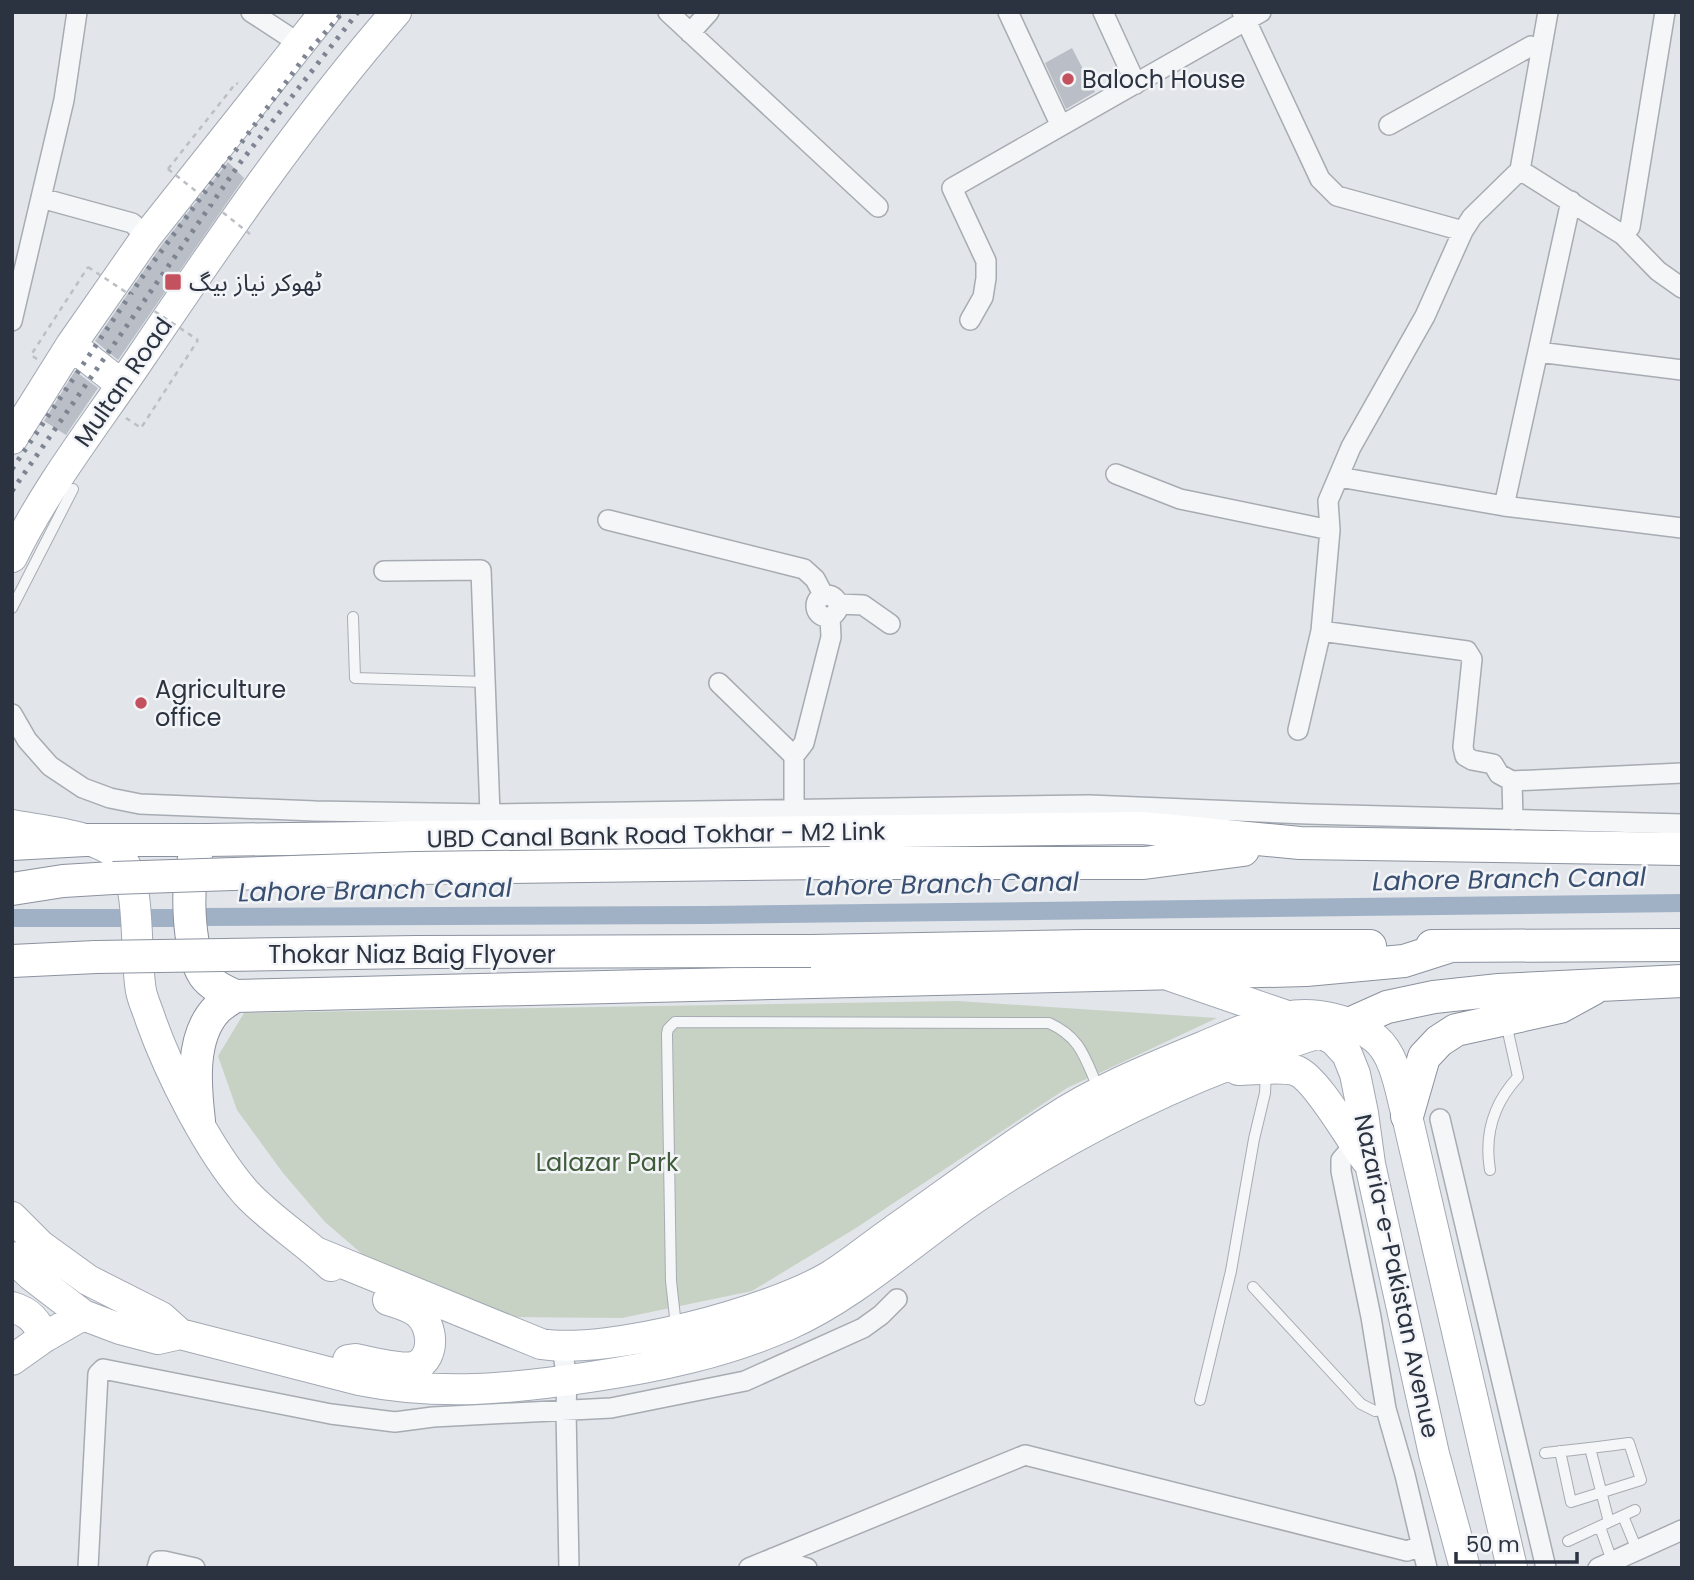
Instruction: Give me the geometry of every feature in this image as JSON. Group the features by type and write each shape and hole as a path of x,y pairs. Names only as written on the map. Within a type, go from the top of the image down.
{"highway":[{"name":"UBD Canal Bank Road Tokhar - M2 Link","path":"12,844 85,840 206,841 1142,828 1300,843"},
{"path":"206,841 196,852 190,881 193,943 203,974 219,989 235,996 1306,970 1404,961 1451,946"},
{"path":"12,889 76,880 402,869 830,863 1144,863 1300,843 1682,849"},
{"name":"Thokar Niaz Baig Flyover","path":"12,961 416,952 811,951 1085,946 1682,945"},
{"path":"1335,1028 1387,1007 1434,997 1604,983 1682,981"},
{"path":"1407,1116 1424,1057 1439,1041 1456,1030 1560,1007 1604,983"},
{"path":"199,1121 194,1082 200,1044 217,1009 235,996"}],"main road":[{"path":"12,439 71,345 147,236 325,12"},
{"name":"Multan Road","path":"27,544 60,471 232,223 314,114 396,12"},
{"path":"71,345 115,395"},
{"path":"12,825 85,840 112,851 127,867 132,885 141,992 158,1042 176,1081 218,1155 246,1193 284,1229 318,1253 352,1286 418,1312 428,1328 430,1339 426,1357 414,1367 355,1359 306,1366"},
{"path":"12,1257 83,1315 120,1329 158,1339 180,1334 388,1386 441,1391 481,1390 567,1380 654,1368 750,1341 791,1324 846,1291 975,1198 1110,1118 1216,1070 1335,1028 1323,1017 1287,1016 1085,946"},
{"path":"318,1253 519,1337 562,1347 591,1346 676,1329 786,1297 829,1276 1052,1119 1136,1074 1248,1028 1287,1016"},
{"name":"Nazaria-e-Pakistan Avenue","path":"1335,1028 1375,1038 1387,1050 1407,1116 1512,1568"},
{"name":"Nazaria-e-Pakistan Avenue","path":"1335,1028 1355,1074 1363,1112 1362,1154 1434,1454 1465,1568"},
{"path":"1216,1070 1278,1069 1298,1072 1315,1086 1362,1154"},
{"path":"12,1217 41,1246 89,1280 161,1317 180,1334"},
{"path":"12,1307 32,1317 43,1338"},
{"path":"12,1360 83,1315"}],"street":[{"path":"12,321 64,100 76,12"},
{"path":"251,12 300,44"},
{"path":"668,12 878,207"},
{"path":"690,33 709,12"},
{"path":"1008,12 1061,126"},
{"path":"1102,12 1136,85"},
{"path":"1298,730 1321,631 1331,530 1328,501 1351,447 1425,316 1463,231 1472,217 1520,170 1548,12"},
{"path":"1623,235 1630,227 1665,12"},
{"path":"970,320 982,297 986,261 952,188 1136,85 1250,15 1320,179 1337,196 1463,231"},
{"path":"1389,125 1531,46 1541,49"},
{"path":"1520,170 1623,235 1658,271 1682,288"},
{"path":"41,198 132,223 147,236"},
{"path":"1504,506 1571,201"},
{"path":"1538,352 1682,370"},
{"path":"1116,474 1180,499 1331,530"},
{"path":"1339,477 1504,506 1682,528"},
{"path":"608,520 804,569 815,579 831,606 831,637 804,743 794,756 794,809"},
{"path":"384,572 481,570 490,814"},
{"path":"831,606 867,607 890,624"},
{"path":"1321,631 1466,651 1472,659 1463,747 1465,756 1493,764 1499,774 1512,781 1682,774"},
{"path":"719,684 794,756"},
{"path":"12,714 27,740 50,766 83,788 110,798 140,804 490,814 1089,805 1682,824"},
{"path":"1512,781 1513,820"},
{"path":"1440,1119 1546,1568"},
{"path":"1362,1154 1341,1160 1341,1171 1371,1317 1386,1409 1427,1568"},
{"path":"88,1568 98,1374 103,1369 331,1414 395,1422 433,1417 611,1408 744,1381 863,1328 897,1299"},
{"path":"562,1347 567,1380 569,1568"},
{"path":"749,1568 1025,1455 1407,1551 1422,1546"},
{"path":"1605,1565 1682,1530"},
{"path":"772,1558 807,1568"},
{"path":"157,1568 159,1561 195,1568"}],"lane":[{"path":"12,608 27,544 73,489"},
{"path":"354,617 355,678 486,682"},
{"path":"1490,1170 1488,1134 1494,1111 1501,1097 1518,1077 1505,1019"},
{"path":"676,1329 671,1281 667,1034 675,1022 1049,1023 1066,1031 1079,1045 1100,1094"},
{"path":"1200,1400 1231,1271 1254,1139 1265,1093 1266,1070"},
{"path":"1253,1287 1361,1404 1376,1411 1386,1409"},
{"path":"1545,1453 1560,1451 1590,1448 1629,1443 1641,1480 1570,1502 1560,1451"},
{"path":"1590,1448 1601,1492 1605,1565"},
{"path":"1568,1541 1635,1510"},
{"path":"1623,1516 1637,1550"}],"path":[{"path":"214,110 168,169 250,234"},
{"path":"39,341 88,267 198,341 141,428 115,395"}],"green space":[{"name":"Lalazar Park","path":"957,1001 1217,1018 1067,1088 856,1228 752,1291 622,1318 503,1317 368,1259 325,1222 283,1173 237,1110 218,1056 244,1013"}],"building":[{"name":"Baloch House","path":"1072,48 1095,92 1066,109 1045,63"},
{"path":"228,162 244,178 118,360 95,341 161,246"},
{"path":"75,371 98,388 66,435 44,421"}],"waterway":[{"name":"Lahore Branch Canal","path":"202,917 706,915 1682,903"},
{"name":"Lahore Branch Canal","path":"12,918 122,918"},
{"name":"Lahore Branch Canal","path":"141,918 182,918"}],"railway":[{"path":"12,469 143,276 309,51 343,12"},
{"path":"12,491 240,163 358,12"}],"place":[{"name":"Baloch House","path":"1068,79"},
{"name":"ٹھوکر نیاز بیگ","path":"173,282"},
{"name":"Agriculture office","path":"141,703"}]}
